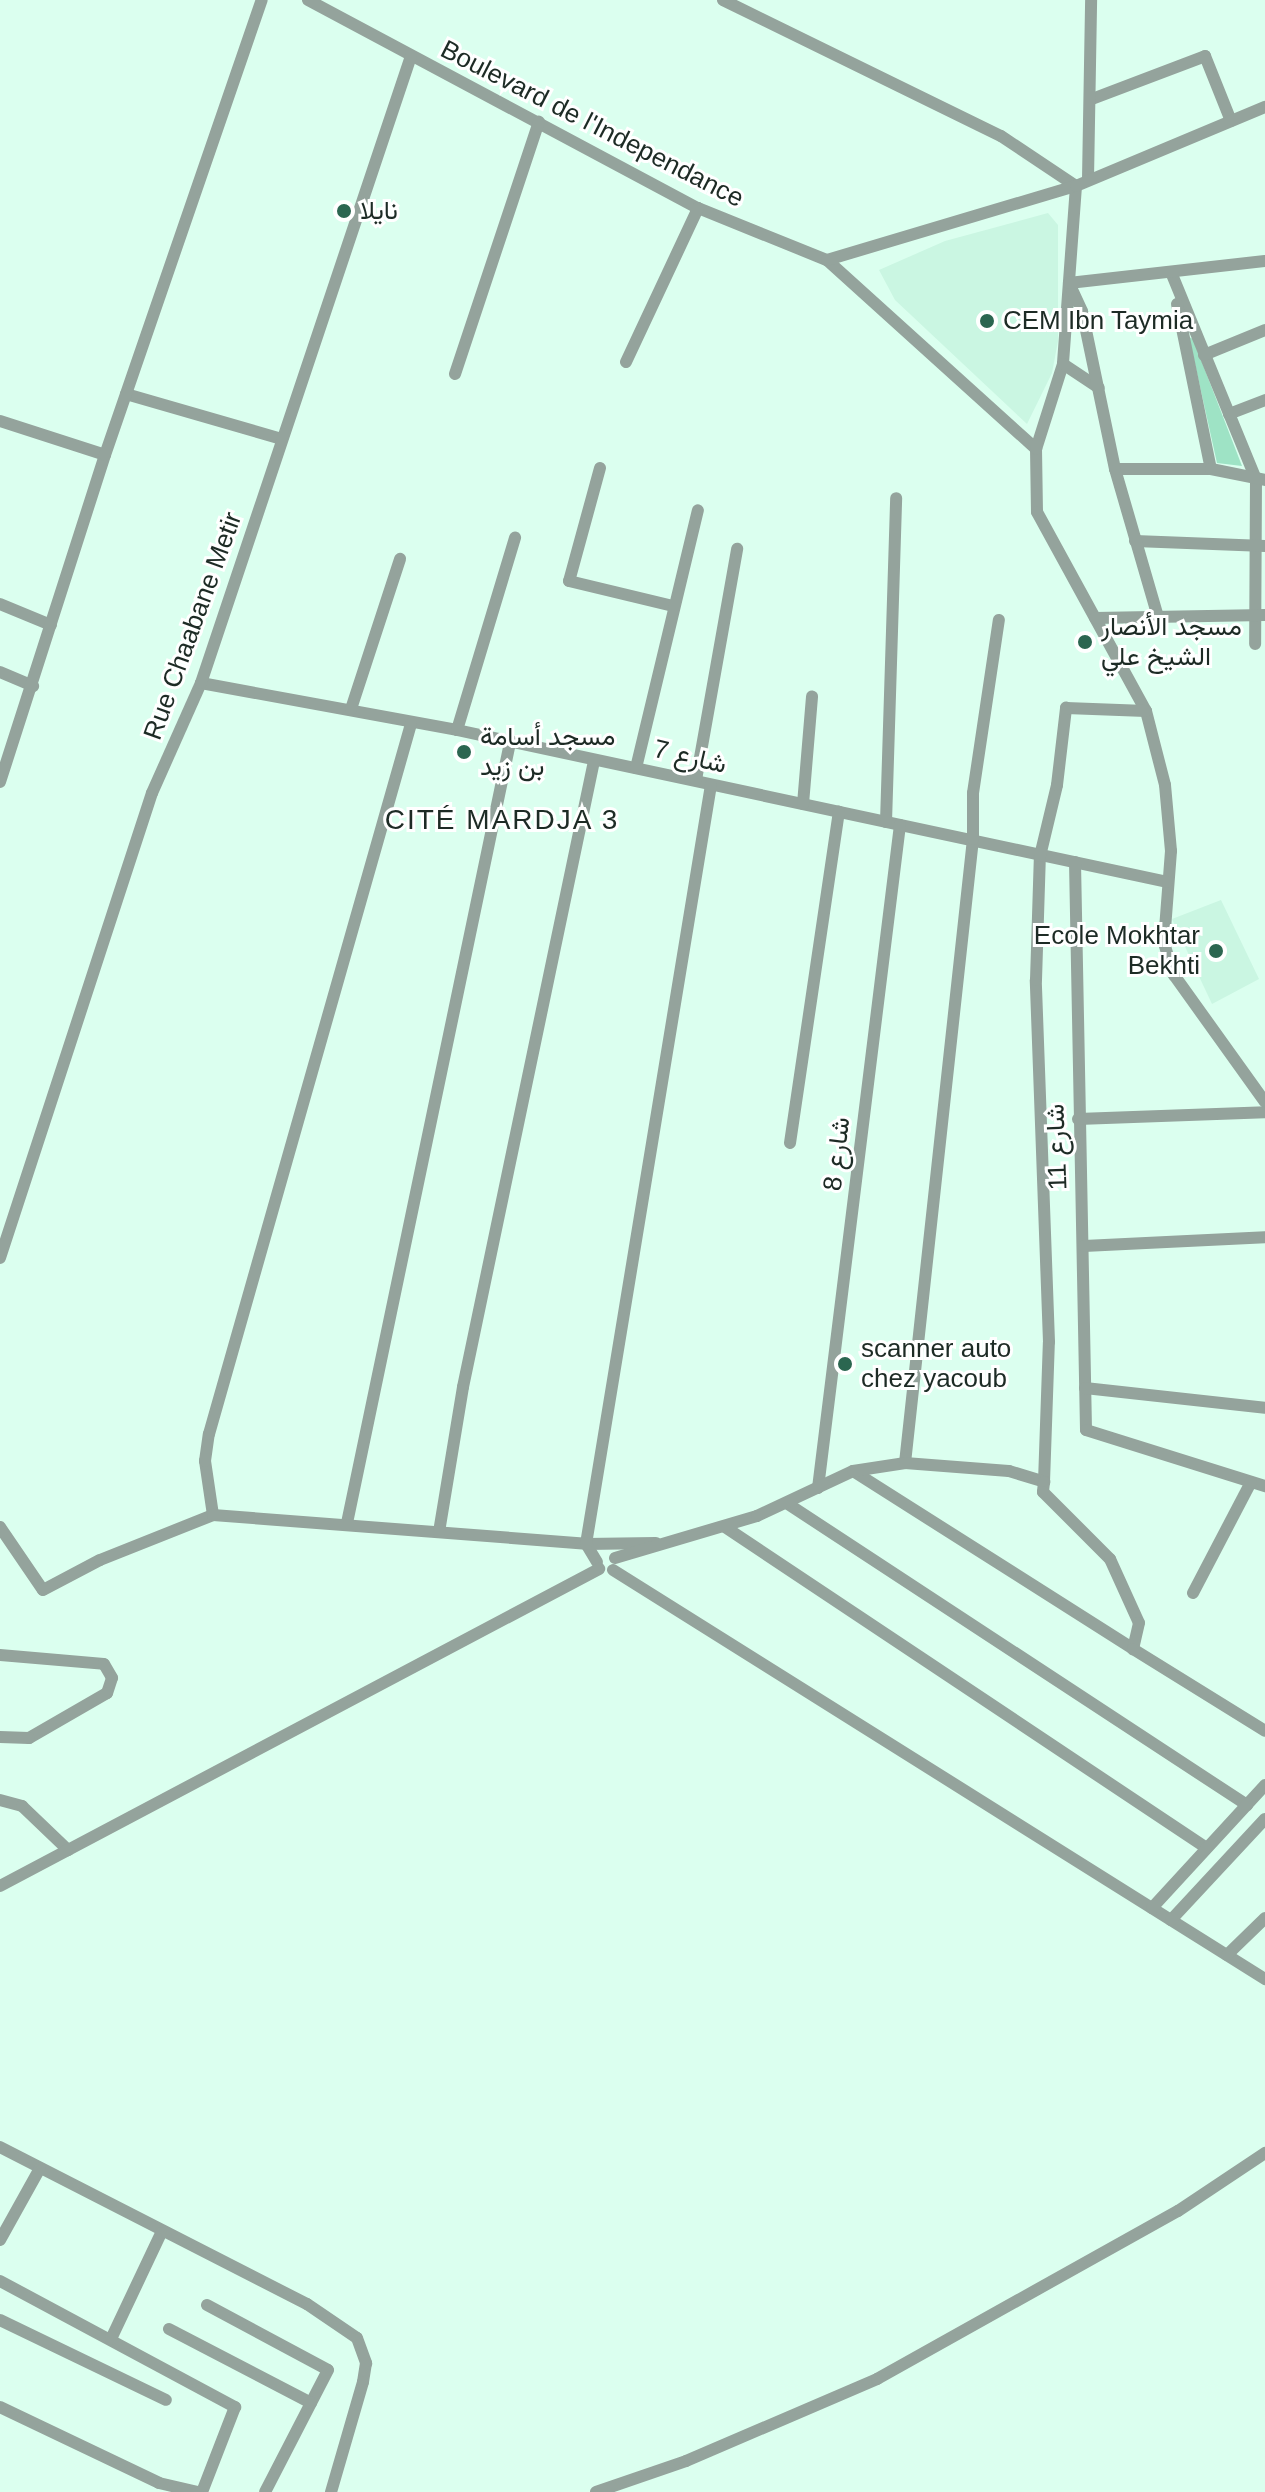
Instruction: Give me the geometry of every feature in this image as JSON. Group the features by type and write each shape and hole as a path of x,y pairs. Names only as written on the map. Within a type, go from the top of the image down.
{"street":[{"path":"0,782 105,455 262,0"},
{"path":"723,0 1001,136 1082,182"},
{"path":"1091,0 1092,99 1069,283 1063,364 1036,449 1037,512 1146,711 1165,785 1171,851 1164,943 1174,975 1265,1102"},
{"name":"Boulevard de l'Independance","path":"314,1 698,208 827,260 1036,449"},
{"name":"Rue Chaabane Metir","path":"0,1258 152,793 201,683 411,56"},
{"path":"1092,99 1205,56 1231,121"},
{"path":"827,260 1082,182 1265,107"},
{"path":"455,374 539,122"},
{"path":"626,362 698,208"},
{"path":"1069,283 1262,261 1265,276"},
{"path":"1171,272 1229,414 1262,478 1259,615 1255,644"},
{"path":"1171,272 1211,469"},
{"path":"1069,283 1082,311 1115,469 1158,617"},
{"path":"1204,355 1265,330"},
{"path":"1063,364 1099,388"},
{"path":"126,394 282,439"},
{"path":"1229,414 1265,400"},
{"path":"0,421 105,455"},
{"path":"600,468 569,581 673,606"},
{"path":"1115,469 1211,469 1262,478"},
{"path":"886,822 896,498"},
{"path":"636,768 698,510"},
{"path":"457,730 515,538"},
{"path":"1135,541 1259,546"},
{"path":"696,780 737,549"},
{"path":"351,709 400,559"},
{"path":"0,604 51,625"},
{"path":"1095,618 1259,615"},
{"path":"905,1463 973,839 973,793 999,620"},
{"path":"0,672 33,686"},
{"name":"شارع 7","path":"201,683 351,709 411,724 457,730 1167,882"},
{"path":"803,804 812,696"},
{"path":"1133,1649 1139,1623 1110,1559 1043,1492 1049,1342 1036,980 1040,856 1057,785 1066,708 1146,711"},
{"path":"213,1515 205,1461 209,1434 411,724"},
{"path":"347,1523 510,743"},
{"path":"439,1532 463,1387 594,761"},
{"path":"598,1566 586,1544 711,785"},
{"path":"790,1143 839,812"},
{"name":"شارع 8","path":"818,1488 900,825"},
{"name":"شارع 11","path":"1075,862 1086,1430 1251,1482"},
{"path":"1078,1119 1265,1112"},
{"path":"1084,1246 1265,1237"},
{"path":"1085,1388 1265,1408"},
{"path":"614,1564 788,1504 853,1471 905,1463 1009,1471 1044,1482"},
{"path":"853,1471 1265,1731"},
{"path":"1193,1593 1251,1482 1265,1486"},
{"path":"788,1504 1247,1805"},
{"path":"0,1527 43,1590 100,1560 213,1515 347,1523 586,1544 675,1542"},
{"path":"725,1527 1205,1847"},
{"path":"0,1886 598,1566 603,1554 614,1564 1265,1979"},
{"path":"0,1737 29,1738 107,1693 112,1678 104,1664 4,1656"},
{"path":"1152,1908 1265,1785"},
{"path":"0,1800 22,1806 68,1850"},
{"path":"1171,1920 1265,1819"},
{"path":"0,1878 14,1880"},
{"path":"1227,1955 1265,1918"},
{"path":"0,2147 161,2233 318,2310 357,2338 366,2363 363,2382 331,2492"},
{"path":"596,2492 686,2461 877,2379 1178,2211 1265,2153"},
{"path":"0,2240 40,2168"},
{"path":"111,2339 161,2233"},
{"path":"0,2281 235,2407 200,2492 150,2486 0,2407"},
{"path":"207,2305 328,2370 265,2492"},
{"path":"0,2320 166,2400"},
{"path":"169,2329 311,2403"}],"shaded area":[{"name":"CEM Ibn Taymia","path":"1048,213 1058,225 1058,341 1052,373 1027,424 895,300 879,270 945,241"},
{"path":"1189,337 1193,339 1242,466 1217,463"},
{"name":"Ecole Mokhtar Bekhti","path":"1221,900 1259,979 1212,1004 1172,919"}],"place":[{"name":"نايلا","path":"344,211"},
{"name":"CEM Ibn Taymia","path":"987,321"},
{"name":"مسجد الأنصار الشيخ علي","path":"1085,642"},
{"name":"مسجد أسامة بن زيد","path":"464,752"},
{"name":"Ecole Mokhtar Bekhti","path":"1216,951"},
{"name":"scanner auto chez yacoub","path":"845,1364"}],"district":[{"name":"CITÉ MARDJA 3","path":"502,820"}]}
